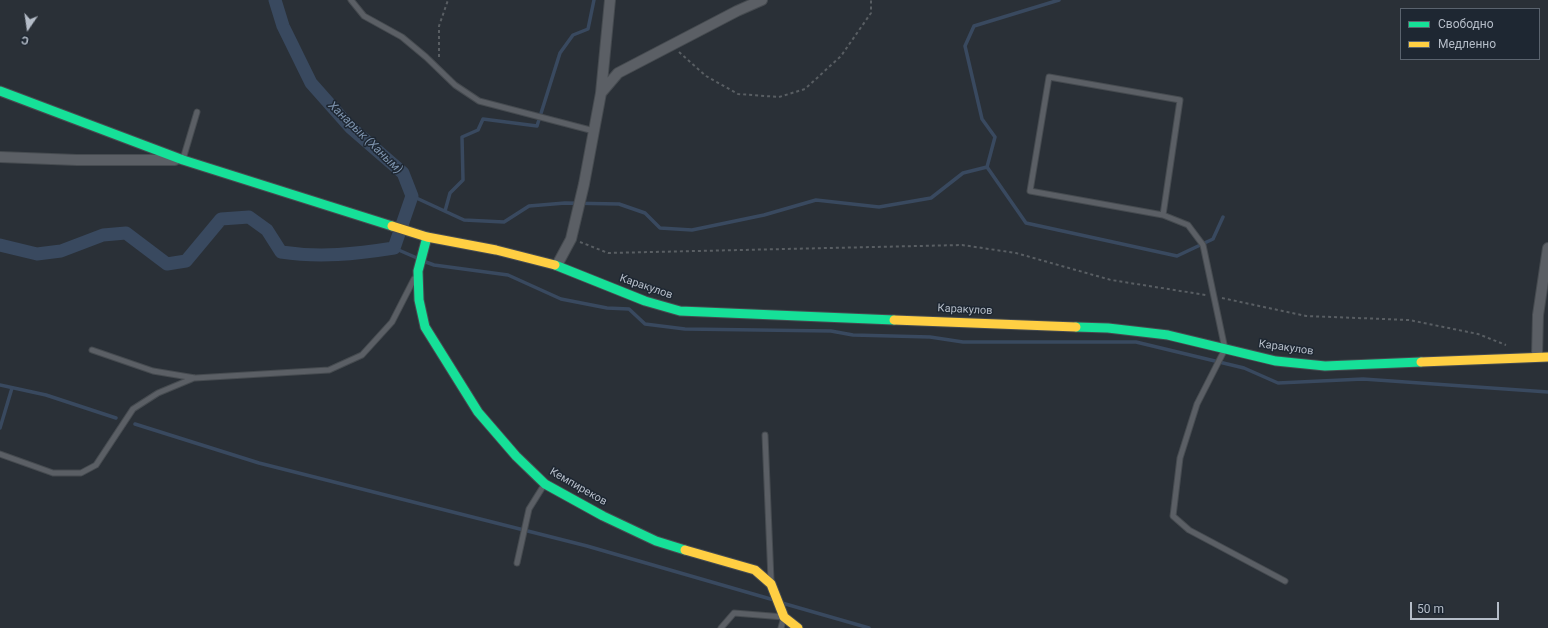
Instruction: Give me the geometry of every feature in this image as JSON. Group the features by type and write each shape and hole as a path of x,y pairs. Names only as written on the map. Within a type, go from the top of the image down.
{"main road":[{"name":"Каракулов","path":"0,91 183,160 411,232 557,265 645,301 680,311 1108,328 1168,335 1276,361 1325,366 1537,356 1548,357"},
{"name":"Кемпиреков","path":"427,236 418,271 419,300 425,327 478,412 516,456 545,484 603,516 656,541 755,570 772,588 783,614 798,628"}],"street":[{"path":"557,265 571,239 584,184 601,93 610,0"},
{"path":"601,93 618,73 737,11 762,0"},
{"path":"0,157 77,160 183,160"},
{"path":"1537,356 1538,315 1548,248"}],"lane":[{"path":"351,0 364,16 402,37 455,85 479,101 594,131"},
{"path":"1163,215 1180,100 1049,77 1030,191 1163,215 1188,225 1204,245 1225,349 1197,404 1180,458 1173,516 1189,530 1285,581"},
{"path":"183,160 197,112"},
{"path":"92,350 153,371 195,378 329,370 362,355 392,322 418,271"},
{"path":"0,454 52,473 81,473 96,465 133,409 158,394 195,378"},
{"path":"765,435 772,588"},
{"path":"517,563 529,509 545,484"},
{"path":"721,628 734,613 783,614 781,628"}],"path":[{"path":"440,71 439,26 448,0"},
{"path":"671,45 706,76 738,94 778,97 805,89 841,56 871,13 871,0"},
{"path":"571,239 608,253 962,245 1016,253 1111,280 1214,296 1306,316 1409,320 1478,334 1508,345"}],"waterway":[{"name":"Ханарык (Ханым)","path":"0,245 37,254 61,251 103,235 126,233 167,264 186,261 221,219 249,217 267,230 281,252 324,255 394,248 412,196 403,173 350,127 311,83 283,26 275,0"},
{"path":"445,211 450,193 463,180 462,137 478,130 483,119 537,126 560,53 573,35 588,29 594,0"},
{"path":"987,167 995,137 982,119 965,46 974,26 1059,0"},
{"path":"412,196 464,220 504,222 529,206 565,203 619,204 645,213 660,228 692,230 764,215 816,200 879,207 931,198 963,173 987,167 1026,223 1177,256 1213,239 1223,217"},
{"path":"394,248 417,258"},
{"path":"423,261 434,265 508,275 561,299 607,308 629,309 645,324 685,329 831,331 853,335 930,337 963,342 1136,342 1244,368 1278,383 1363,379 1548,392"},
{"path":"0,385 46,395 116,418"},
{"path":"0,428 12,388"},
{"path":"135,424 259,463 587,546 774,600"},
{"path":"782,603 869,628"}],"traffic: fast":[{"path":"0,91 183,160 392,226"},
{"path":"427,237 418,271 419,300 425,327 478,412 516,456 545,484 603,516 656,541 685,550"},
{"path":"555,265 645,301 680,311 894,320"},
{"path":"1076,327 1108,328 1168,335 1276,361 1325,366 1421,362"}],"traffic: slow":[{"path":"392,226 427,237 496,250 555,265"},
{"path":"894,320 1076,327"},
{"path":"1421,362 1548,357"},
{"path":"685,550 755,570 771,584 784,617 798,628"}]}
